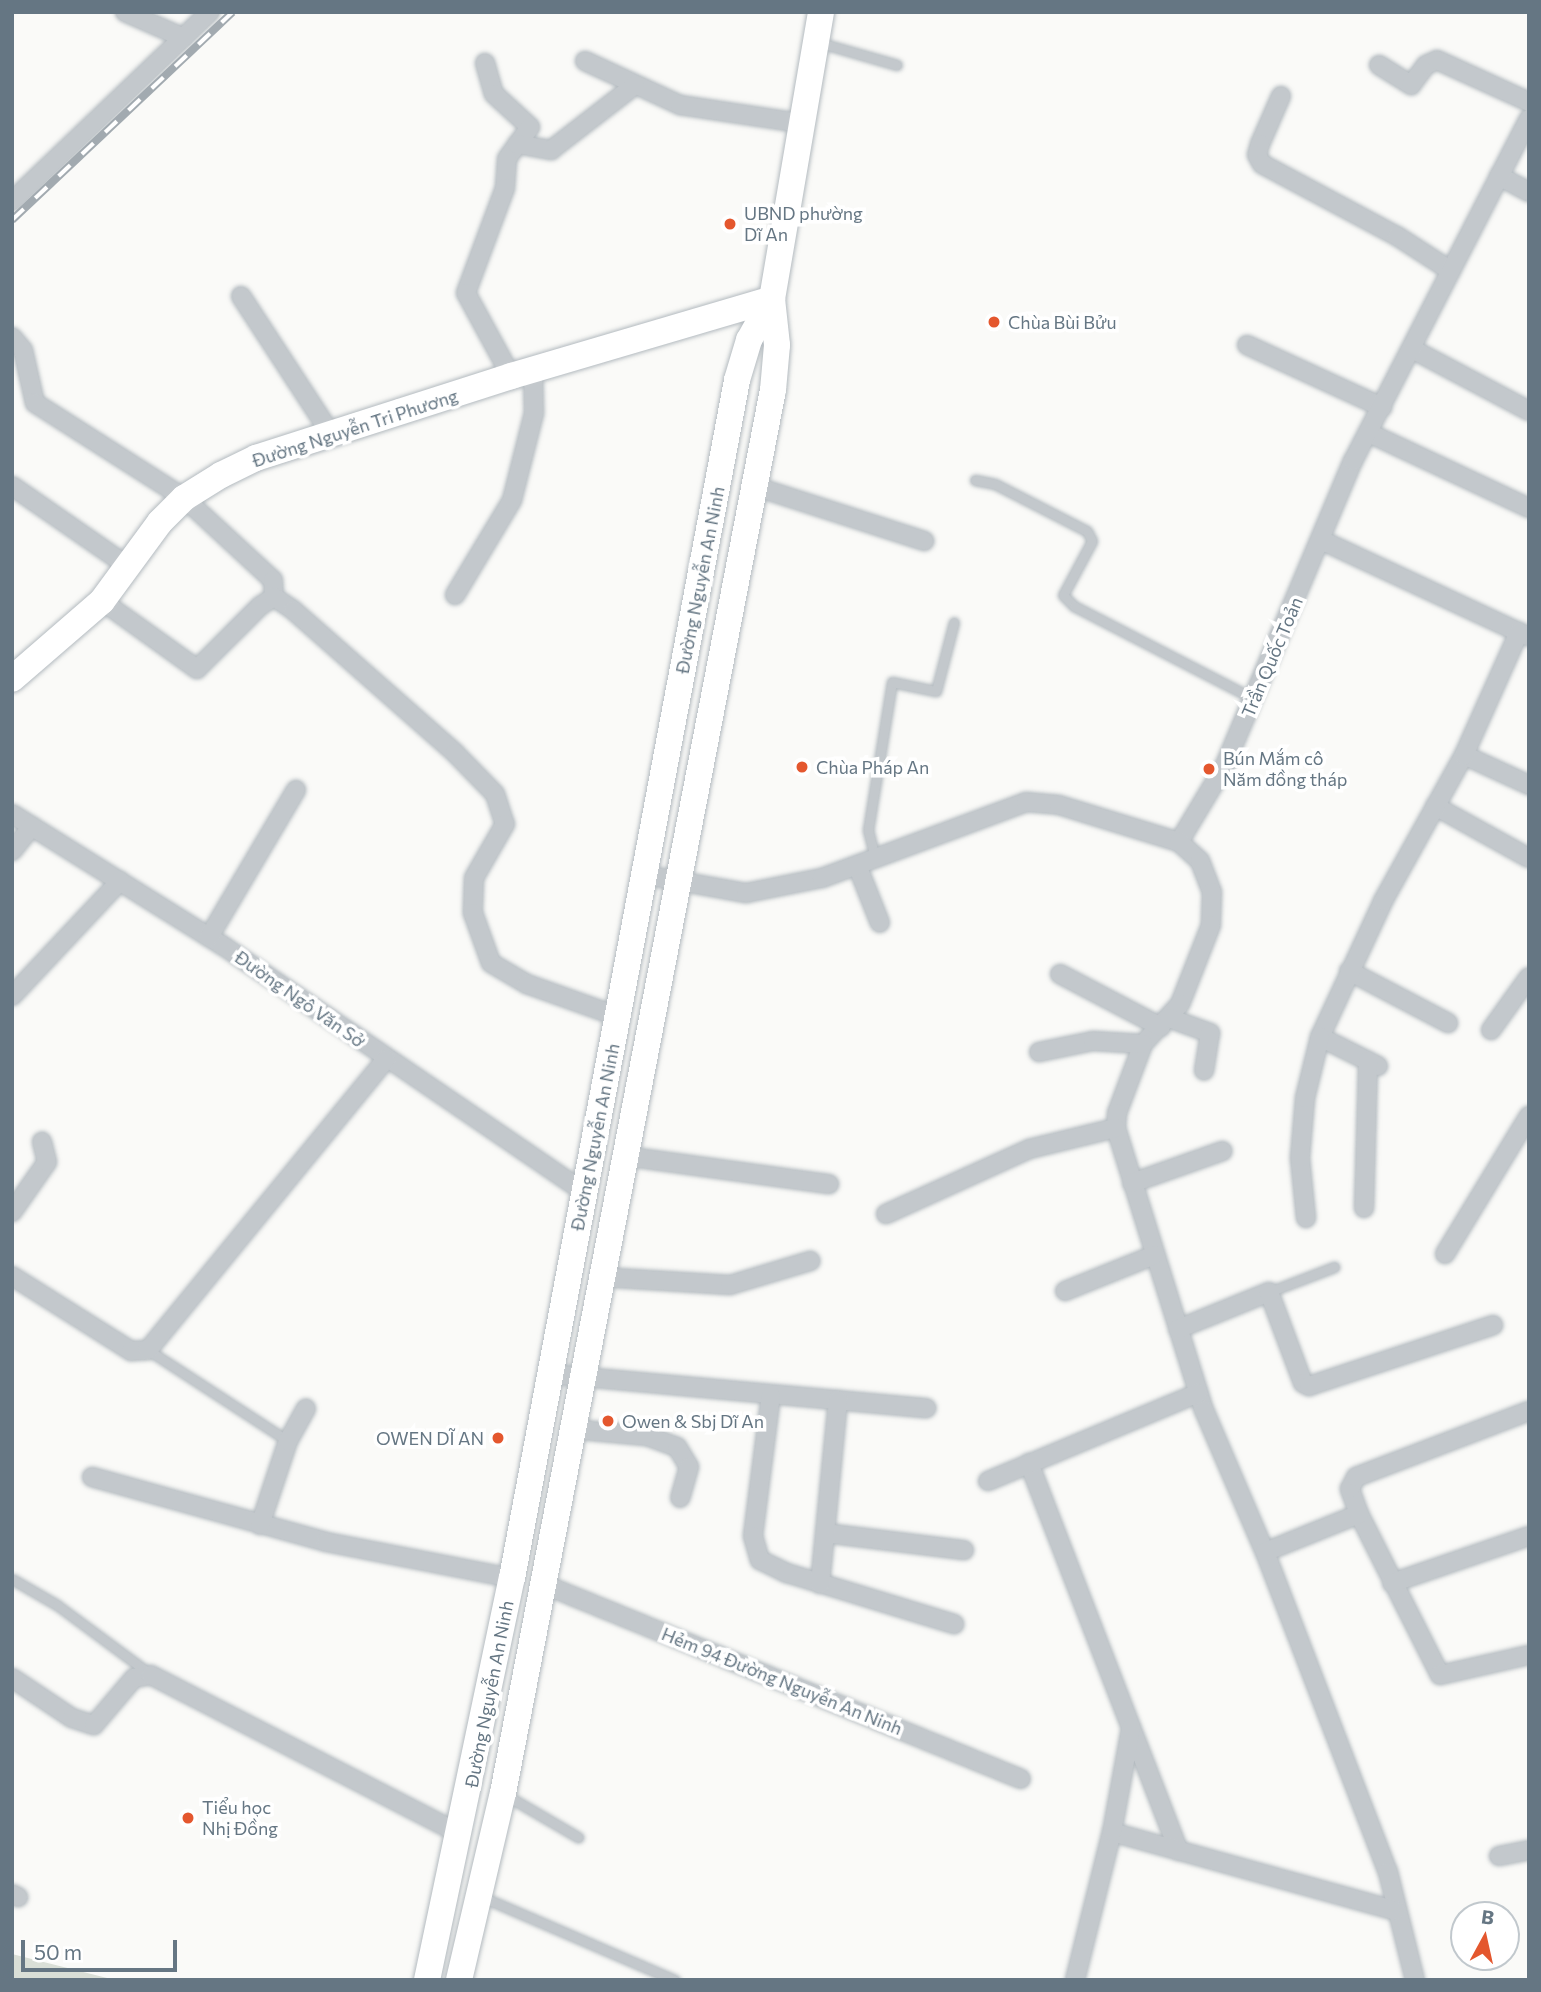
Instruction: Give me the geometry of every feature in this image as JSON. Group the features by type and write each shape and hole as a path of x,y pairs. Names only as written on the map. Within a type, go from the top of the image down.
{"main road":[{"name":"Đường Nguyễn An Ninh","path":"459,1980 481,1897 503,1793 580,1377 778,363 772,299 821,12"},
{"name":"Đường Nguyễn An Ninh","path":"427,1980 461,1834 512,1578 737,380 749,340 772,299"},
{"name":"Đường Nguyễn Tri Phương","path":"12,679 102,601 126,565 184,498 256,458 772,299"},
{"path":"461,1834 493,1842"}],"street":[{"path":"125,12 184,38"},
{"path":"12,201 210,12"},
{"path":"1378,65 1411,85 1426,65 1437,60 1529,102"},
{"path":"585,61 680,105 801,123"},
{"path":"455,596 512,500 534,413 522,374 466,293 505,188 507,159 530,127 494,94 485,63"},
{"path":"517,144 551,150 635,85"},
{"path":"1281,96 1260,144 1257,155 1262,164 1397,236 1451,271"},
{"name":"Trần Quốc Toản","path":"1179,842 1225,765 1368,433 1529,118"},
{"path":"1499,176 1529,192"},
{"path":"241,296 331,434"},
{"path":"12,337 23,350 35,403 184,498 274,580 274,597 197,669 102,601"},
{"path":"1247,345 1382,407"},
{"path":"1412,349 1529,411"},
{"path":"1368,433 1529,508"},
{"path":"12,486 126,565"},
{"path":"754,486 924,541"},
{"path":"1306,1218 1300,1158 1305,1098 1320,1037 1349,971 1464,755 1524,635 1321,540"},
{"path":"274,597 455,753 495,794 505,824 474,878 473,914 491,963 527,984 619,1017"},
{"path":"1464,755 1529,785"},
{"path":"209,937 296,790"},
{"path":"645,875 746,894 822,878 1026,802 1059,805 1179,842 1200,861 1212,892 1211,925 1165,1023 1143,1044 1117,1113 1116,1128 1198,1393 1265,1552 1388,1872 1415,1980"},
{"path":"1436,806 1529,858"},
{"name":"Đường Ngô Văn Sở","path":"12,814 209,937 584,1192"},
{"path":"12,851 32,826"},
{"path":"857,865 880,923"},
{"path":"12,996 120,881"},
{"path":"1349,971 1448,1023"},
{"path":"1060,974 1165,1023 1210,1032 1205,1071"},
{"path":"1491,1030 1529,977"},
{"path":"1320,1037 1373,1063 1364,1208"},
{"path":"1039,1052 1093,1041 1143,1044"},
{"path":"12,1276 131,1351 148,1350 386,1059"},
{"path":"1445,1254 1529,1116"},
{"path":"886,1214 1029,1149 1116,1128"},
{"path":"12,1212 47,1162 42,1142"},
{"path":"1132,1183 1223,1151"},
{"path":"624,1156 829,1184"},
{"path":"1065,1291 1154,1255"},
{"path":"600,1276 730,1285 810,1261"},
{"path":"1178,1329 1269,1293 1303,1383 1309,1386 1493,1325"},
{"path":"551,1374 926,1408"},
{"path":"988,1480 1198,1393"},
{"path":"772,1395 753,1536 760,1559 820,1584 954,1624"},
{"path":"820,1584 838,1401"},
{"path":"260,1525 288,1441 306,1409"},
{"path":"1528,1658 1440,1675 1392,1583 1350,1489 1356,1477 1529,1411"},
{"path":"571,1429 647,1436 677,1447 689,1467 680,1498"},
{"path":"1029,1463 1179,1851"},
{"path":"92,1477 260,1525 512,1578"},
{"path":"1265,1552 1359,1514"},
{"path":"825,1533 964,1550"},
{"path":"1392,1583 1529,1536"},
{"name":"Hẻm 94 Đường Nguyễn An Ninh","path":"543,1584 1021,1779"},
{"path":"12,1678 72,1718 94,1725 134,1678 151,1675 461,1834"},
{"path":"1075,1980 1112,1832 1131,1728"},
{"path":"1112,1832 1396,1911"},
{"path":"1499,1856 1529,1850"}],"lane":[{"path":"816,41 897,65"},
{"path":"975,480 995,484 1087,531 1092,541 1063,595 1074,606 1254,699"},
{"path":"875,858 868,830 892,682 936,691 954,622"},
{"path":"1269,1293 1334,1267"},
{"path":"148,1350 288,1441"},
{"path":"12,1578 57,1605 151,1675"},
{"path":"503,1793 578,1837"},
{"path":"481,1897 675,1980"}],"shaded area":[{"path":"12,1954 115,1980 12,1980"}],"railway":[{"path":"12,220 233,12"}],"place":[{"name":"UBND phường Dĩ An","path":"730,224"},
{"name":"Chùa Bùi Bửu","path":"994,322"},
{"name":"Chùa Pháp An","path":"802,767"},
{"name":"Bún Mắm cô Năm đồng tháp","path":"1209,769"},
{"name":"Owen & Sbj Dĩ An","path":"608,1421"},
{"name":"OWEN DĨ AN","path":"498,1438"},
{"name":"Tiểu học Nhị Đồng","path":"188,1818"}]}
